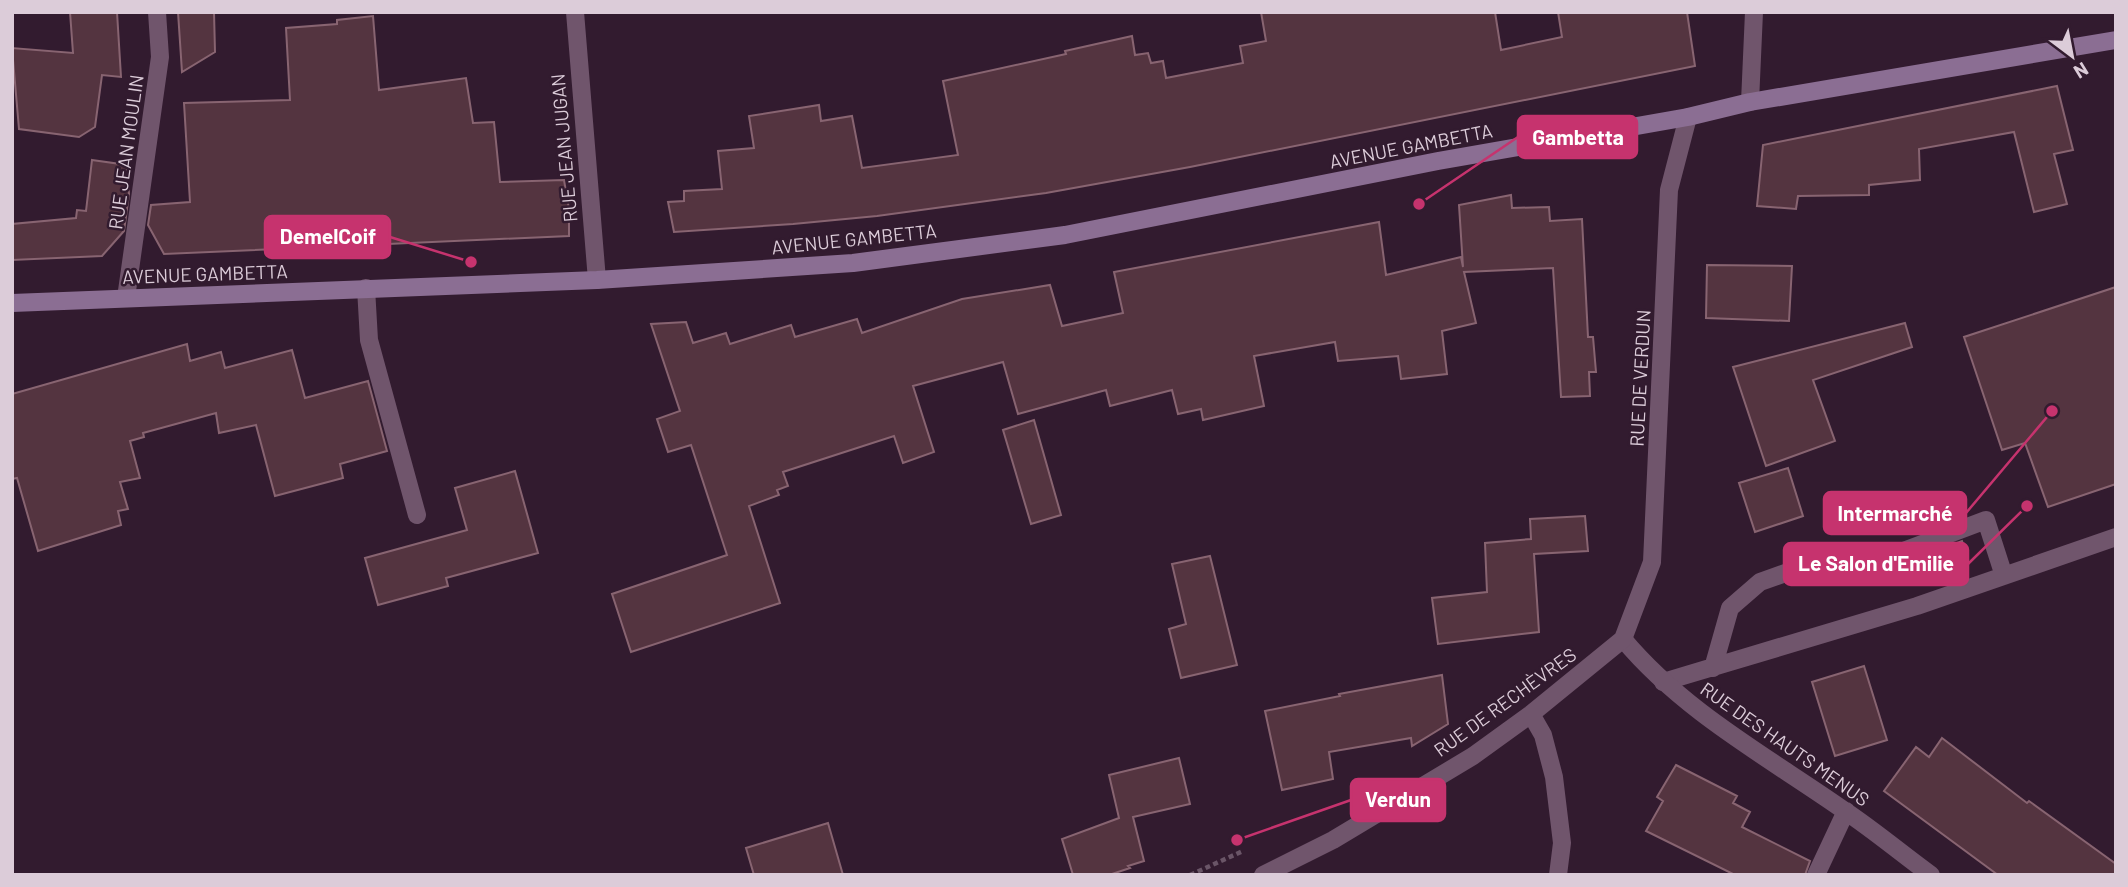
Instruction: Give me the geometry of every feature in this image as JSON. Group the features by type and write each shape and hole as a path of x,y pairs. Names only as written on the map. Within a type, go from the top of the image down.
{"main road":[{"path":"1750,102 2116,40"},
{"name":"AVENUE GAMBETTA","path":"12,303 597,279 853,263 1065,235 1438,161 1688,117 1750,102"}],"street":[{"name":"RUE JEAN MOULIN","path":"126,298 160,57 157,12"},
{"name":"RUE JEAN JUGAN","path":"575,12 597,279"},
{"path":"1750,102 1754,12"},
{"name":"RUE DE VERDUN","path":"1623,639 1652,562 1669,190 1688,117"},
{"path":"366,288 369,340 418,516"},
{"path":"1713,668 1730,608 1760,582 1839,554 1893,555 1986,520 2004,576"},
{"path":"1663,681 1917,606 2116,537"},
{"name":"RUE DES HAUTS MENUS","path":"1623,639 1663,681 1743,744 1846,811 1931,875"},
{"name":"RUE DE RECHÈVRES","path":"1263,875 1334,840 1473,756 1531,714 1623,639"},
{"path":"1531,714 1543,735 1553,777 1562,843 1558,875"},
{"path":"1816,875 1846,811"}],"building":[{"path":"70,12 117,12 121,77 102,75 95,127 79,137 19,129 12,48 73,53"},
{"path":"178,12 214,12 215,52 182,72"},
{"path":"1261,12 1495,12 1501,50 1562,37 1558,12 1687,12 1695,66 1190,167 1046,193 877,216 674,232 668,202 684,201 684,191 722,189 718,151 754,148 749,116 819,105 821,121 852,116 862,168 958,155 943,81 1066,54 1065,51 1132,36 1135,55 1148,53 1151,63 1163,61 1166,78 1243,63 1240,46 1266,41"},
{"path":"373,16 379,90 466,78 473,123 494,122 500,182 564,180 569,209 569,236 164,254 148,225 151,205 190,202 184,103 290,100 286,28 337,24 337,20"},
{"path":"2057,86 2073,150 2054,154 2067,204 2034,212 2014,132 1919,149 1920,180 1869,185 1869,195 1798,196 1796,209 1757,206 1763,145"},
{"path":"92,160 127,165 129,194 124,231 102,256 12,260 12,224 76,218 77,210 86,211"},
{"path":"1511,195 1512,208 1549,207 1550,221 1582,219 1588,337 1593,337 1596,372 1589,372 1590,396 1561,397 1553,268 1464,272 1476,323 1442,331 1447,374 1401,379 1398,356 1338,361 1335,342 1254,356 1264,406 1203,420 1201,409 1178,414 1172,390 1110,406 1106,390 1018,414 1003,362 913,386 934,452 903,463 894,436 783,472 788,486 777,490 779,495 749,506 780,603 631,652 612,594 727,555 691,445 668,452 657,419 680,411 651,324 686,322 693,343 726,333 730,344 791,325 795,337 857,319 862,333 962,299 1050,285 1062,326 1123,313 1114,272 1379,222 1386,275 1461,257 1463,267 1459,205"},
{"path":"1707,265 1792,266 1789,321 1706,318"},
{"path":"2116,287 2116,484 2048,507 2025,443 2002,450 1964,337"},
{"path":"1905,323 1912,347 1813,380 1835,441 1766,466 1733,367"},
{"path":"187,344 190,361 221,352 225,368 292,350 305,398 368,381 387,451 340,464 343,478 275,496 256,425 219,433 216,413 143,433 144,437 130,441 140,478 120,482 128,509 118,511 121,525 38,551 17,478 12,479 12,394"},
{"path":"1034,420 1061,515 1031,524 1003,430"},
{"path":"1788,468 1803,516 1755,532 1739,483"},
{"path":"515,471 538,553 446,578 448,586 378,605 365,558 467,530 455,488"},
{"path":"1585,516 1588,551 1534,554 1539,632 1438,644 1432,598 1487,592 1485,543 1531,539 1530,519"},
{"path":"1962,541 1968,559 1939,569 1933,552"},
{"path":"1210,556 1237,665 1181,678 1169,629 1186,624 1172,564"},
{"path":"1864,666 1887,740 1835,756 1812,682"},
{"path":"1442,675 1448,724 1412,746 1411,738 1329,752 1333,779 1282,790 1265,711"},
{"path":"1942,738 2027,803 2029,801 2116,864 2116,875 1998,875 1884,791 1916,747 1929,757"},
{"path":"1179,758 1190,804 1133,817 1144,861 1109,875 1073,875 1062,839 1119,818 1109,775"},
{"path":"1676,765 1737,796 1733,803 1750,812 1742,827 1810,861 1805,875 1735,875 1646,831 1663,801 1657,797"},
{"path":"828,823 843,875 754,875 746,848"}],"place":[{"name":"Gambetta","path":"1419,204"},
{"name":"DemelCoif","path":"471,262"},
{"name":"Intermarché","path":"2052,411"},
{"name":"Le Salon d'Emilie","path":"2027,506"},
{"name":"Verdun","path":"1237,840"}]}
